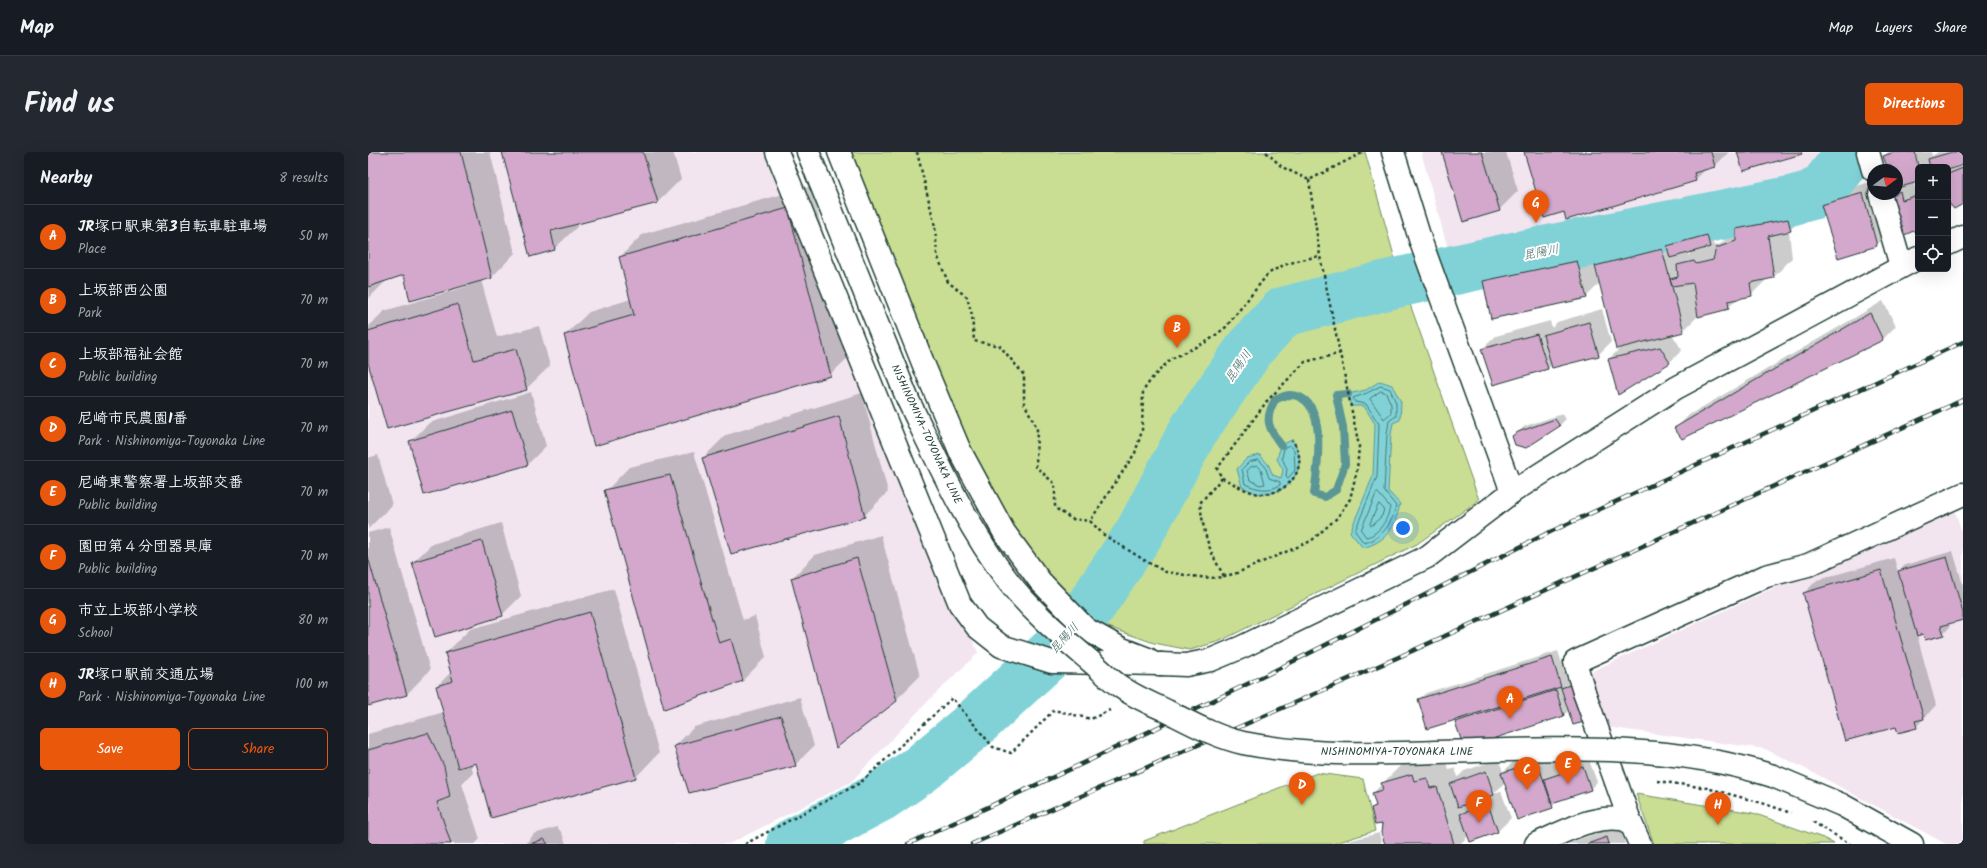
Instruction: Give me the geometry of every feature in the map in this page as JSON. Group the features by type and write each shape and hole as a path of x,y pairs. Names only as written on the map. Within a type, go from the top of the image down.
{"main road":[{"path":"777,152 960,604 977,627 1001,646 1052,662 1186,665 1217,657 1249,644 1427,557 1512,492 1676,388 1909,262 1883,200"},
{"name":"NISHINOMIYA-TOYONAKA LINE","path":"808,152 908,400 944,474 976,533 1008,582 1047,624 1121,687 1206,730 1242,743 1346,753 1388,754 1558,749 1660,752 1701,758 1746,767 1773,776 1842,805 1912,844"},
{"path":"839,152 925,368 960,451 1004,532 1040,581 1086,629 1122,649 1161,664"},
{"path":"1393,152 1428,264 1512,492"},
{"path":"1868,152 1871,164"},
{"path":"1951,243 1963,237"},
{"path":"1640,844 1630,821 1584,692 1575,662 1766,576 1808,565 1963,494"},
{"path":"1536,844 1597,819 1620,818 1630,821"}],"path":[{"path":"917,152 935,226 937,255 948,282 967,297 972,315 974,341 1000,346 1024,375 1024,403 1036,428 1036,467 1055,484 1055,508 1072,519 1090,522 1104,535 1149,564 1166,572 1198,577 1224,576 1238,573 1311,541 1337,518 1350,499 1357,470 1358,446 1341,353 1320,256 1309,180"},
{"path":"1266,152 1282,167 1309,180"},
{"path":"1309,180 1364,152"},
{"path":"1090,522 1135,453 1142,431 1143,391 1153,377 1171,360 1208,341 1226,328 1267,275 1275,269 1292,262 1320,256"},
{"path":"1292,440 1298,448 1299,472 1290,483 1277,492 1259,494 1222,478 1217,469 1266,401 1304,362 1341,353"},
{"path":"1222,478 1200,504 1203,527 1211,553 1224,576"},
{"path":"744,844 860,784 952,698 993,747 1011,753 1054,710 1091,719 1111,710"},
{"path":"1653,780 1708,788 1762,803 1795,815"},
{"path":"1808,820 1850,844"}],"shaded area":[{"path":"368,152 767,152 978,653 933,696 851,782 729,844 368,844"},
{"path":"1421,152 1833,152 1812,187 1451,260"},
{"path":"1954,508 1963,535 1963,844 1946,844 1816,774 1765,749 1606,727 1588,673 1778,586 1814,575"}],"green space":[{"path":"850,152 1365,152 1398,270 1479,500 1417,544 1220,641 1190,650 1154,643 1108,627 1086,611 1054,581 1010,521 961,427"},
{"path":"1317,773 1363,779 1375,831 1332,844 1144,844 1144,841"},
{"path":"1636,794 1753,813 1823,838 1834,844 1654,844"}],"water":[{"path":"1380,381 1392,385 1401,402 1400,420 1393,423 1391,434 1388,491 1400,504 1389,532 1378,542 1363,548 1350,532 1373,476 1375,424 1364,406 1351,406 1348,394 1366,390"},
{"path":"1292,440 1297,450 1299,459 1298,469 1288,484 1280,490 1260,494 1242,487 1237,469 1247,458 1260,455 1268,464 1273,475 1281,478 1283,470 1277,459 1281,445"}],"building":[{"path":"368,152 461,152 492,278 410,301 404,275 368,287"},
{"path":"502,152 643,152 658,203 551,231 555,250 530,257"},
{"path":"1442,152 1482,152 1500,211 1463,222"},
{"path":"1524,152 1711,152 1715,167 1694,173 1696,181 1566,220 1564,212 1544,218"},
{"path":"1737,152 1801,152 1802,154 1743,171"},
{"path":"1895,152 1915,152 1917,164 1915,164 1915,183 1903,186 1903,164 1886,164 1883,156"},
{"path":"1952,152 1963,152 1963,165 1951,169 1951,164 1929,164 1928,159"},
{"path":"1963,168 1963,204 1954,209 1951,206 1951,173"},
{"path":"1863,193 1877,246 1838,258 1821,205"},
{"path":"1915,196 1915,230 1900,237 1891,200 1903,200"},
{"path":"788,208 831,376 594,446 564,335 634,315 619,257"},
{"path":"1788,219 1791,231 1768,236 1774,278 1750,283 1752,296 1728,301 1729,309 1698,317 1693,283 1672,286 1670,279 1678,277 1677,265 1694,261 1696,264 1713,260 1716,248 1736,241 1736,229"},
{"path":"1707,235 1710,247 1670,258 1667,246"},
{"path":"1662,249 1684,332 1616,349 1595,266"},
{"path":"1577,261 1587,298 1491,319 1483,281"},
{"path":"458,304 474,360 516,349 527,390 387,429 368,363 368,331"},
{"path":"1870,313 1883,340 1682,439 1674,428"},
{"path":"1589,322 1599,356 1552,368 1543,335"},
{"path":"1537,334 1548,369 1493,385 1481,349"},
{"path":"1660,347 1670,363 1618,395 1608,359"},
{"path":"512,410 528,465 424,495 409,441"},
{"path":"839,416 865,517 731,554 702,458"},
{"path":"1555,419 1560,426 1526,448 1515,445 1512,436 1518,432"},
{"path":"670,475 719,643 731,639 743,681 664,709 604,490"},
{"path":"482,541 503,616 435,637 412,562"},
{"path":"368,557 407,695 368,706"},
{"path":"1947,557 1963,613 1963,620 1941,626 1944,635 1925,640 1923,634 1917,636 1898,571"},
{"path":"857,558 897,701 836,748 791,578"},
{"path":"1881,570 1924,719 1915,721 1917,728 1898,733 1896,727 1845,741 1803,593"},
{"path":"590,612 636,778 491,818 476,763 458,768 436,686 453,681 445,653"},
{"path":"1552,657 1561,687 1427,729 1418,699"},
{"path":"1573,684 1584,722 1573,725 1561,688"},
{"path":"1556,690 1564,716 1464,748 1455,722"},
{"path":"781,716 796,766 689,793 674,746"},
{"path":"428,733 444,766 450,797 437,802 451,844 368,844 368,750"},
{"path":"1537,761 1553,808 1517,820 1501,773"},
{"path":"1583,766 1591,790 1552,803 1544,779"},
{"path":"1486,771 1494,795 1458,807 1450,784"},
{"path":"1412,774 1414,781 1427,778 1430,788 1437,787 1454,844 1385,844 1381,833 1382,824 1375,825 1371,808 1376,806 1372,793 1383,790 1381,783"},
{"path":"1488,804 1498,832 1470,842 1460,814"},
{"path":"1607,837 1609,844 1587,844"},
{"path":"544,839 548,844 530,844"}],"waterway":[{"name":"昆陽川","path":"791,844 880,797 921,769 970,728 1073,633 1140,532 1193,431 1251,347 1283,312 1387,285 1509,258 1790,201 1812,195 1824,187 1842,164 1845,152"},
{"path":"1281,445 1270,428 1269,423 1269,413 1275,400 1290,395 1303,399 1311,408 1316,420 1318,436 1317,469 1314,494 1325,497 1336,490 1345,464 1343,427 1336,395 1348,394"}],"railway":[{"path":"908,844 1086,762 1268,674 1550,532 1963,342"},
{"path":"972,844 1401,656 1963,400"}],"place":[{"name":"市立上坂部小学校","path":"1536,223"},
{"name":"上坂部西公園","path":"1177,348"},
{"name":"JR塚口駅東第3自転車駐車場","path":"1510,719"},
{"name":"尼崎東警察署上坂部交番","path":"1568,784"},
{"name":"上坂部福祉会館","path":"1527,790"},
{"name":"尼崎市民農園1番","path":"1302,805"},
{"name":"園田第４分団器具庫","path":"1479,823"},
{"name":"JR塚口駅前交通広場","path":"1718,825"}]}
